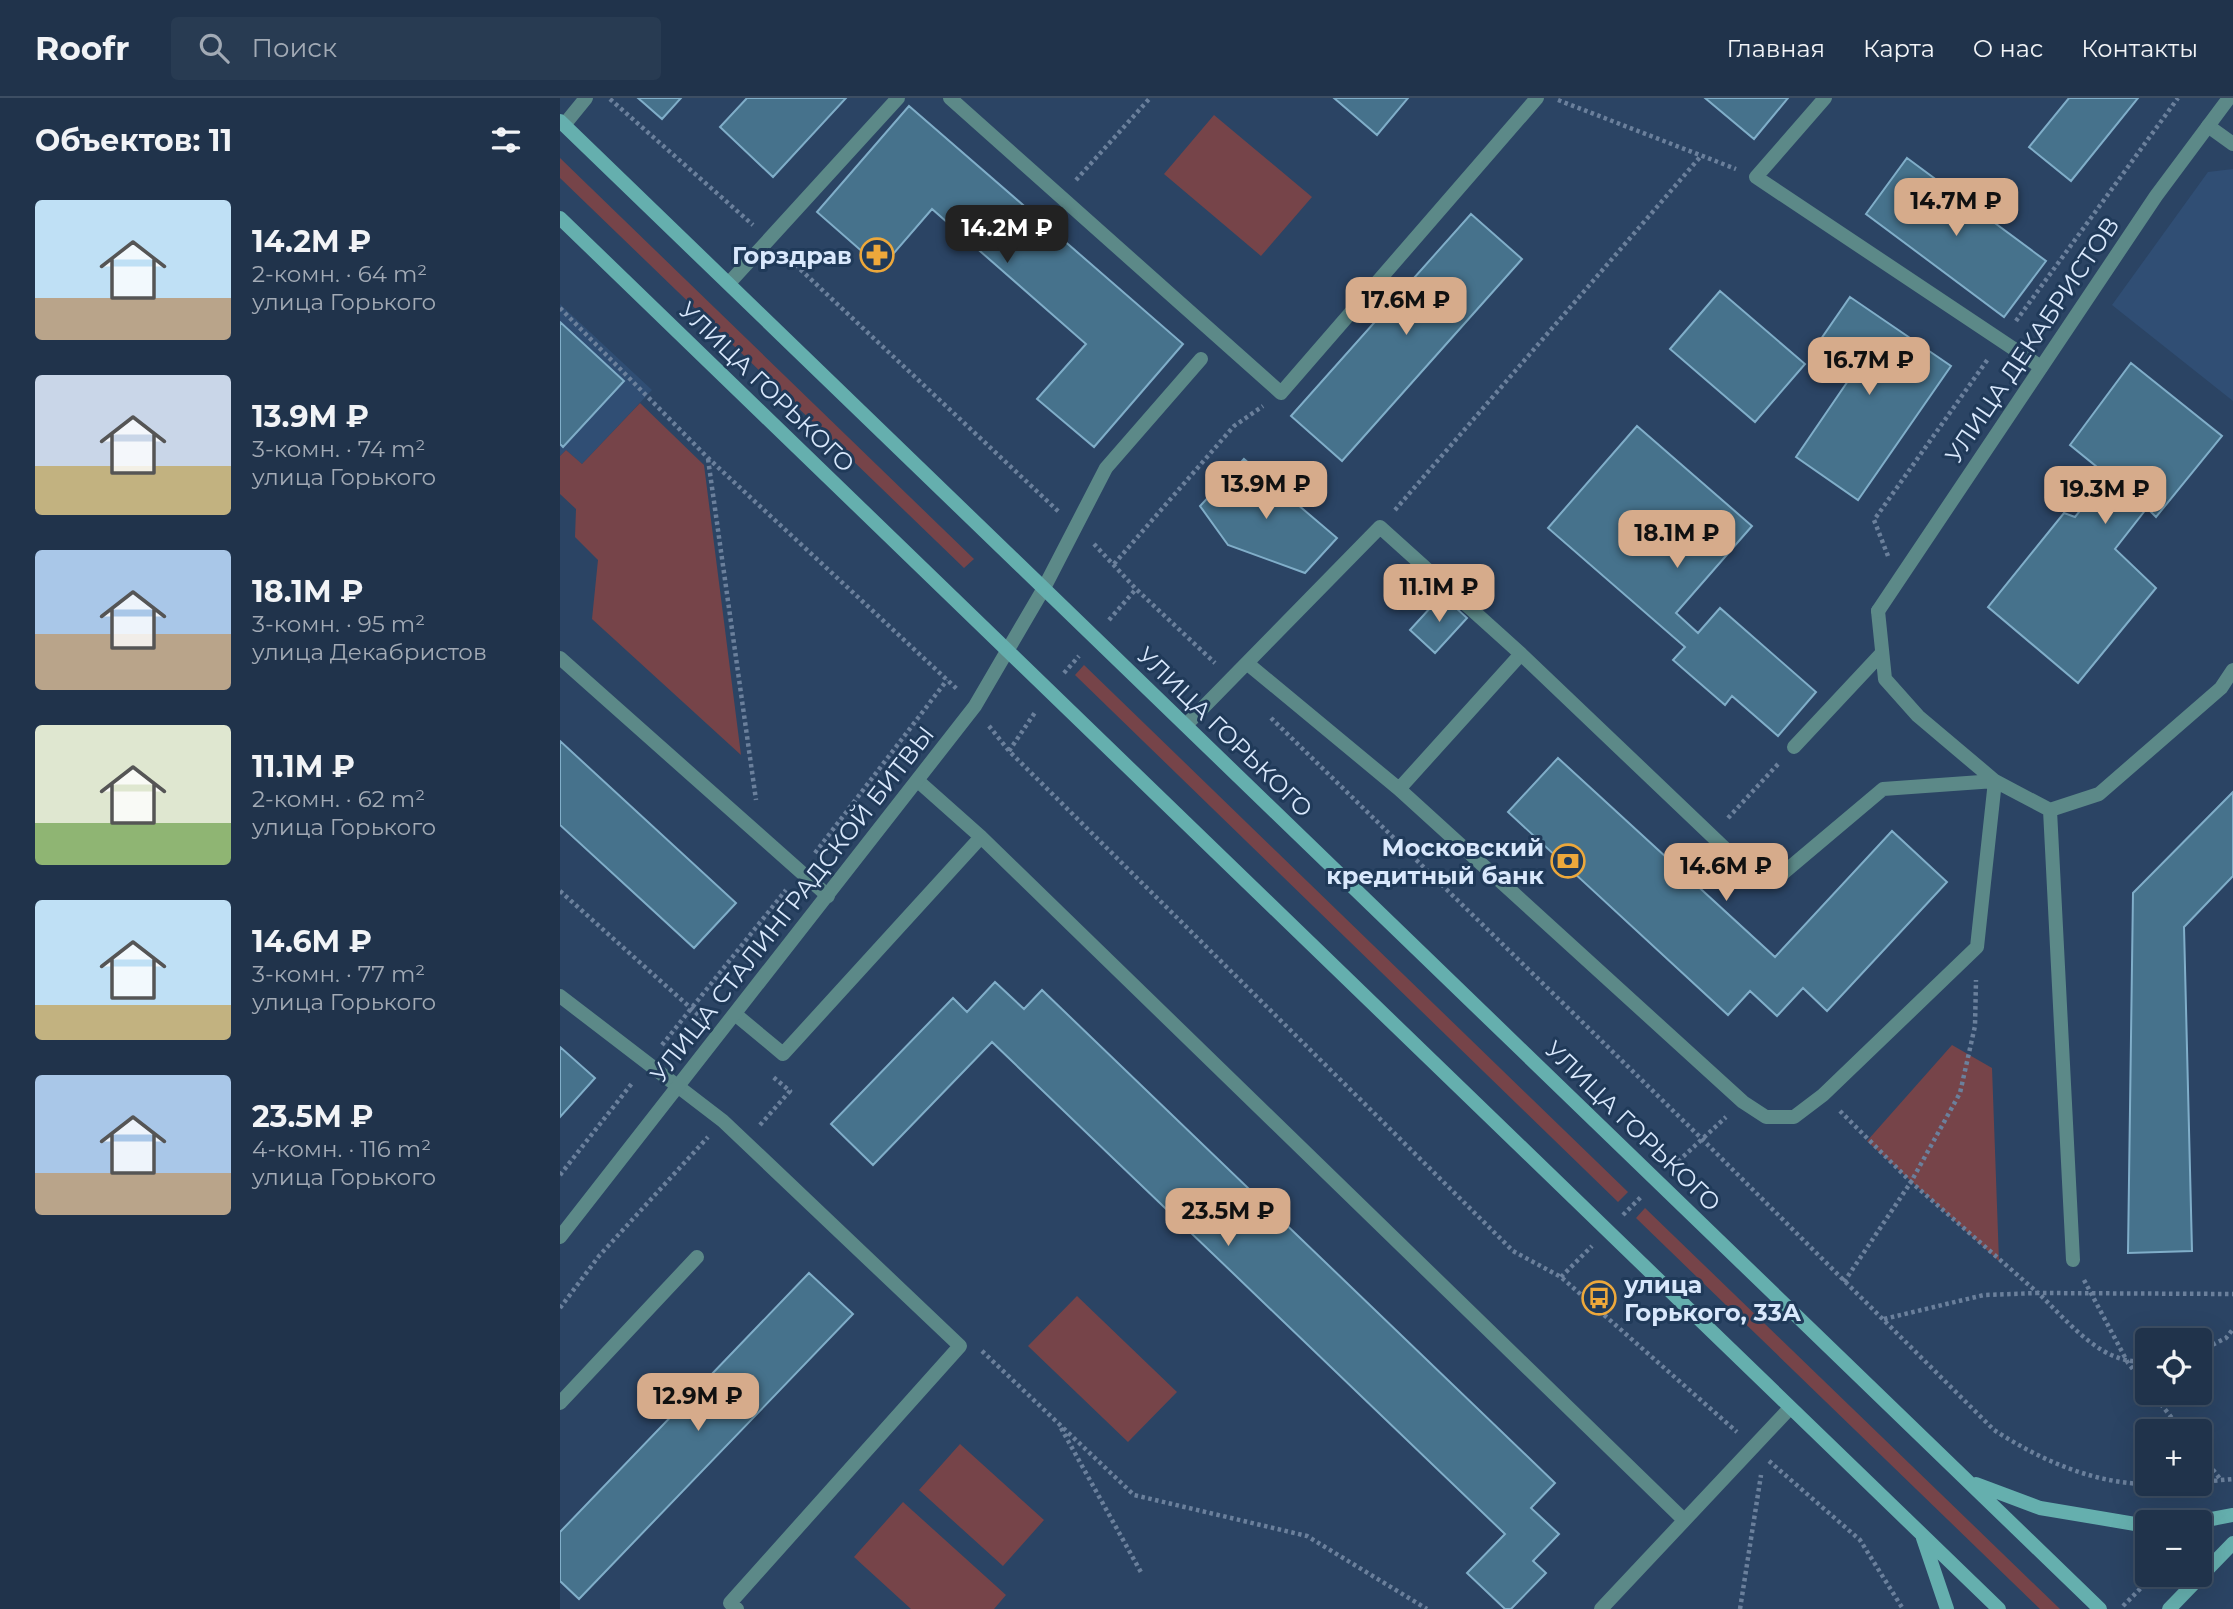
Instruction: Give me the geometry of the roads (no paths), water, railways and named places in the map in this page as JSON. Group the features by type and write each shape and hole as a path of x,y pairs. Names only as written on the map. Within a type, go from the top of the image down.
{"main road":[{"name":"УЛИЦА ГОРЬКОГО","path":"562,123 730,282 2100,1609"},
{"name":"УЛИЦА ГОРЬКОГО","path":"560,218 1999,1609"},
{"path":"1969,1482 2040,1508 2135,1523"},
{"path":"2212,1519 2233,1516"},
{"path":"1921,1534 1947,1609"},
{"path":"2169,1609 2233,1543"}],"street":[{"path":"562,123 586,98"},
{"path":"730,282 898,98"},
{"path":"950,98 1281,393 1537,98"},
{"path":"1825,98 1756,177 2041,368"},
{"name":"УЛИЦА ДЕКАБРИСТОВ","path":"1881,654 1878,611 2156,196 2229,98"},
{"path":"2208,126 2233,144"},
{"name":"УЛИЦА СТАЛИНГРАДСКОЙ БИТВЫ","path":"560,1237 975,706 1044,588 1106,468 1201,359"},
{"path":"1186,725 1380,527 1521,654 1735,858 1781,875 1883,789 1995,781"},
{"path":"1399,789 1521,654"},
{"path":"1794,747 1881,654"},
{"path":"1881,654 1885,679 1917,716 1995,781 2050,810 2099,794 2221,688 2233,670"},
{"path":"560,658 828,896"},
{"path":"1248,664 1399,789 1743,1102 1766,1117 1794,1117 1823,1095 1977,947 1995,781"},
{"path":"919,781 981,837 1684,1520"},
{"path":"2050,810 2073,1260"},
{"path":"735,1014 783,1054 981,837"},
{"path":"560,996 723,1121 960,1346 730,1603 737,1609"},
{"path":"560,1403 697,1257"},
{"path":"1601,1609 1790,1408"}],"place":[{"name":"Горздрав","path":"877,255"},
{"name":"Московский кредитный банк","path":"1568,861"},
{"name":"улица Горького, 33А","path":"1599,1298"}]}
